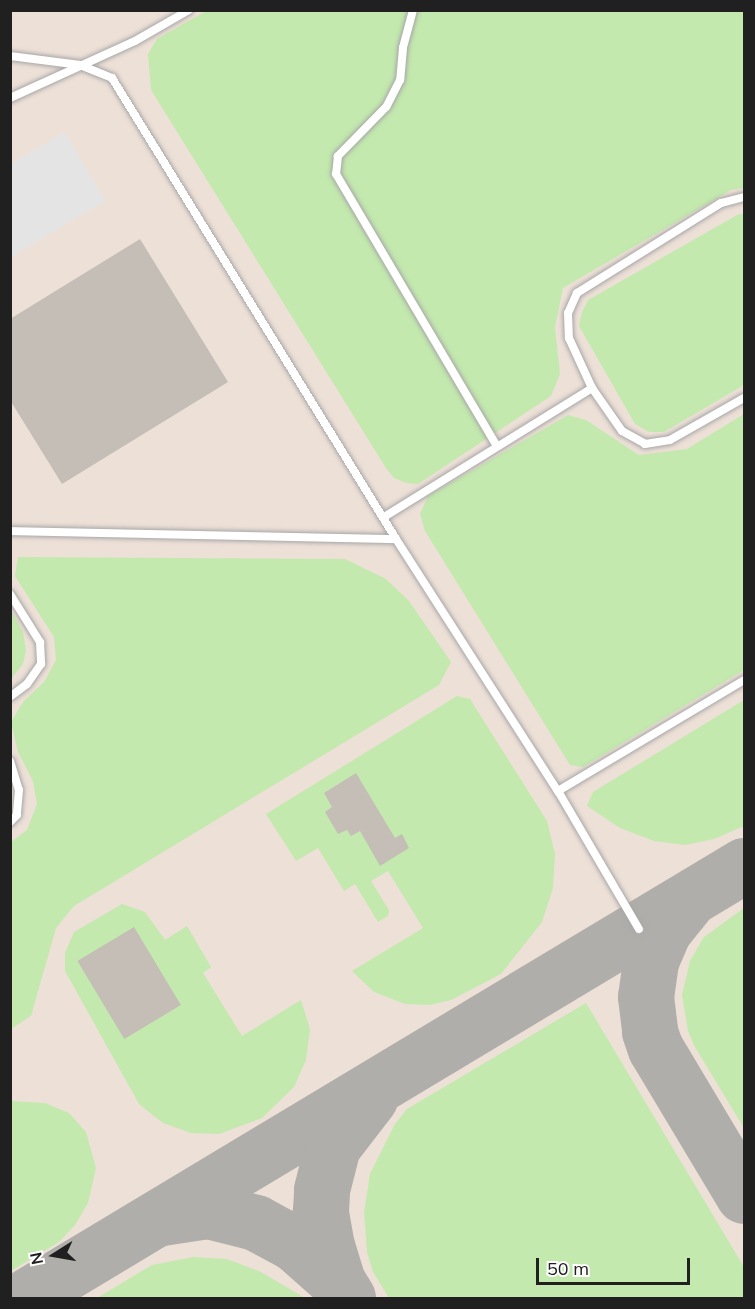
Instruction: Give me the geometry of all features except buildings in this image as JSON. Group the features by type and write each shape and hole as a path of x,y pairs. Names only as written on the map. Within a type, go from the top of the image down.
{"lane":[{"path":"10,98 135,41 189,10"},
{"path":"413,10 403,48 400,81 386,107 338,156 336,174 497,446"},
{"path":"10,56 80,65 112,78 396,539 558,791 639,929"},
{"path":"744,197 721,203 577,294 568,313 569,338 592,388 622,431 645,444 670,440 744,398"},
{"path":"384,517 592,388"},
{"path":"10,531 396,539"},
{"path":"10,594 40,642 41,664 27,684 10,697"},
{"path":"558,791 744,680"},
{"path":"10,761 19,790 17,815 10,822"}],"shaded area":[{"path":"11,11 744,11 744,1298 11,1298"},
{"path":"65,132 105,201 11,257 11,164"}],"green space":[{"path":"206,11 744,11 744,188 731,190 563,288 555,327 560,374 551,396 418,484 407,483 394,478 386,468 151,90 148,54 157,39"},
{"path":"739,214 744,214 744,385 664,432 649,432 635,424 579,326 582,312 588,300"},
{"path":"744,414 744,670 583,767 570,765 425,531 420,514 428,496 568,415 586,420 639,455 687,449"},
{"path":"18,557 345,559 386,579 409,601 451,662 439,685 74,906 56,928 31,1016 11,1029 11,842 27,830 37,804 33,781 18,752 11,722 23,702 44,682 56,660 54,637 15,576"},
{"path":"11,610 23,632 26,650 23,664 11,679"},
{"path":"457,696 470,699 547,821 555,854 553,888 542,922 501,974 451,1000 430,1005 405,1004 374,992 352,971 423,928 388,871 371,881 389,910 388,916 378,922 355,884 344,891 318,848 296,861 266,814"},
{"path":"744,700 744,826 714,839 685,845 654,841 620,828 587,806 593,792"},
{"path":"122,904 145,912 165,940 187,926 211,967 203,973 242,1036 301,1000 310,1029 306,1060 294,1087 262,1118 219,1134 191,1133 163,1123 139,1104 65,971 65,953 74,932"},
{"path":"744,908 744,1128 695,1047 688,1031 682,995 690,961 704,937"},
{"path":"586,1003 744,1267 744,1298 389,1298 373,1272 367,1252 364,1212 370,1174 395,1124 407,1109"},
{"path":"10,1101 45,1103 69,1113 86,1132 96,1168 88,1203 75,1225 59,1242 11,1271"},
{"path":"193,1257 227,1259 259,1271 305,1298 97,1298 152,1265"}],"taxiway":[{"path":"25,1298 744,866"},
{"path":"686,904 664,931 651,962 646,997 650,1032 656,1049 744,1196"},
{"path":"348,1298 338,1282 327,1247 321,1212 322,1190 333,1147 370,1099"},
{"path":"162,1218 209,1211 256,1223 295,1244 338,1282"}]}
